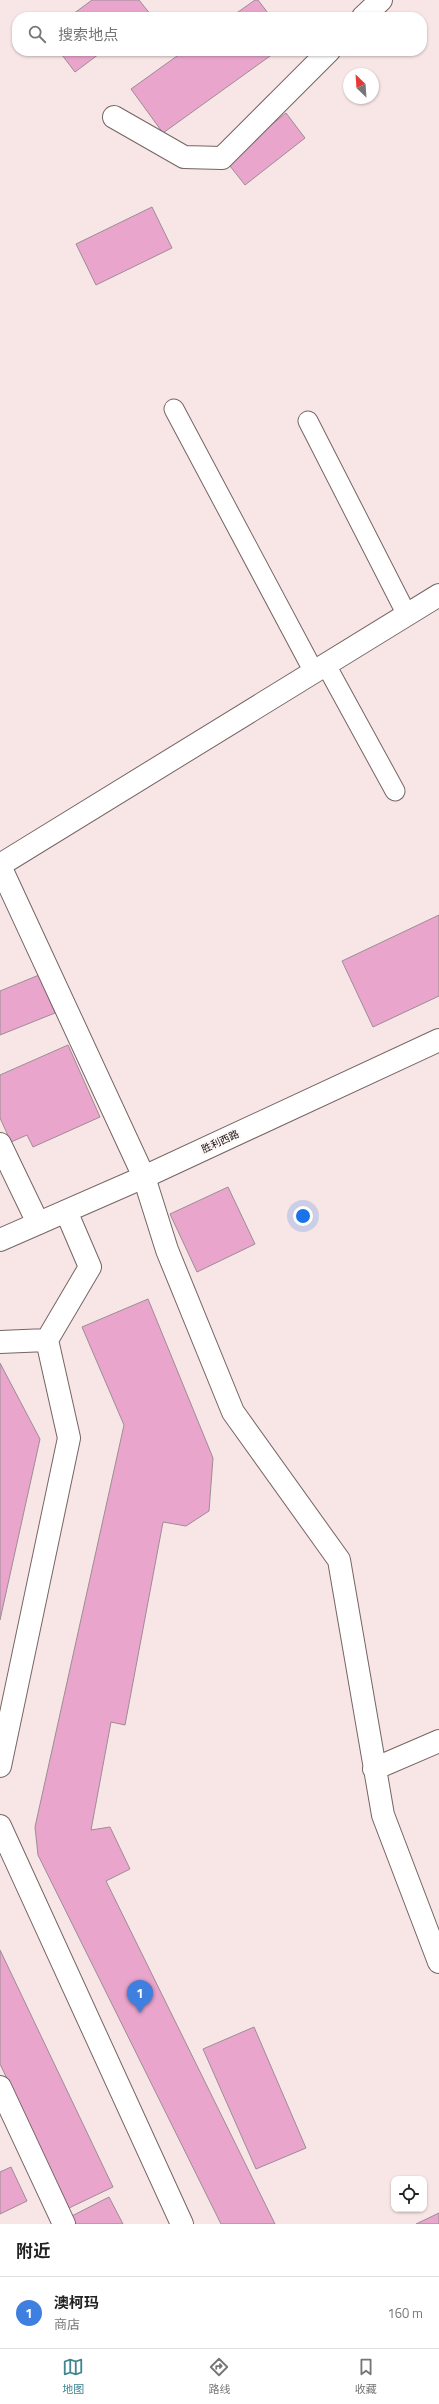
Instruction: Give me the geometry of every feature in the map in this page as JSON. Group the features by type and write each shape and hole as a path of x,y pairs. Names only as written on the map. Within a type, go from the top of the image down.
{"street":[{"path":"369,12 381,0"},
{"path":"114,117 184,157 222,158 324,56"},
{"path":"439,595 0,866 144,1177 168,1250 233,1412 339,1560 383,1815 439,1962"},
{"name":"胜利西路","path":"0,1240 144,1177 439,1040"},
{"path":"0,1144 38,1223"},
{"path":"0,1766 69,1438 47,1340 90,1267 66,1211"},
{"path":"0,1342 47,1340"},
{"path":"374,1769 439,1741"},
{"path":"0,1826 182,2224"},
{"path":"0,2087 64,2224"}],"lane":[{"path":"174,409 320,668 395,791"},
{"path":"308,421 407,615"}],"building":[{"path":"92,0 139,0 149,12 76,12"},
{"path":"255,0 258,0 267,12 238,12"},
{"path":"63,56 96,56 75,72"},
{"path":"177,56 270,56 163,133 131,89"},
{"path":"286,113 305,138 245,185 226,161"},
{"path":"152,207 172,248 96,285 76,244"},
{"path":"439,915 439,996 373,1027 342,961"},
{"path":"39,975 55,1013 0,1035 0,991"},
{"path":"68,1045 100,1117 33,1147 27,1135 11,1142 0,1118 0,1075"},
{"path":"228,1187 255,1244 197,1272 170,1214"},
{"path":"148,1299 213,1458 209,1511 186,1526 163,1522 125,1725 111,1722 91,1830 110,1827 130,1869 106,1881 275,2224 221,2224 38,1855 35,1827 124,1425 82,1327"},
{"path":"0,1363 40,1439 0,1620"},
{"path":"0,1950 113,2187 69,2208 0,2064"},
{"path":"254,2027 306,2148 256,2169 203,2049"},
{"path":"11,2167 27,2201 0,2214 0,2172"},
{"path":"109,2197 123,2224 71,2224 68,2218"},
{"path":"439,2213 439,2224 416,2224"}],"place":[{"name":"澳柯玛","path":"140,2013"}]}
